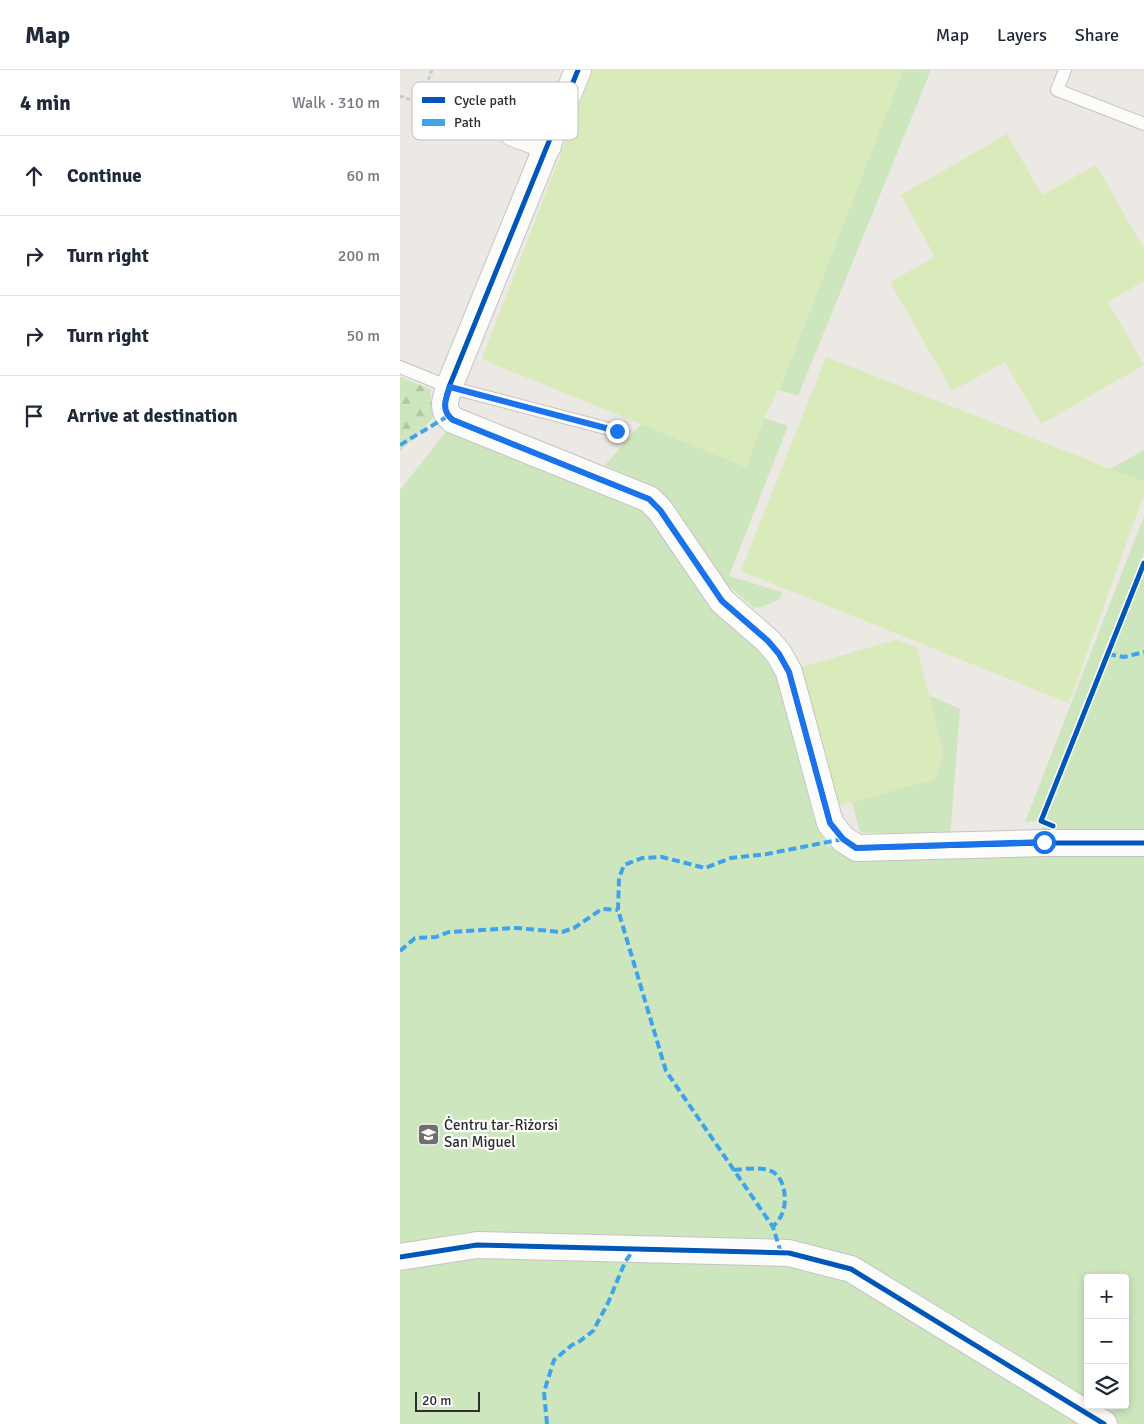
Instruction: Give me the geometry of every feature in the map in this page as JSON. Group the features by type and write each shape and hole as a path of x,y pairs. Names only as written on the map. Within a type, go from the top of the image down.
{"street":[{"path":"573,82 578,70"},
{"path":"531,140 548,146"},
{"path":"550,140 445,400 448,416 453,420 649,499 660,510 722,601 768,641 779,654 789,672 830,823 843,839 856,848 1044,842 1144,843"},
{"path":"400,1257 477,1245 789,1253 851,1269 1104,1424"}],"lane":[{"path":"1064,70 1057,90 1144,124"},
{"path":"400,367 450,387 617,431"}],"path":[{"path":"427,82 432,70"},
{"path":"400,96 412,101"},
{"path":"1047,824 1041,821 1144,563"}],"green space":[{"path":"593,70 903,70 779,389 764,418 746,467 482,359 566,140 578,140 578,109"},
{"path":"903,70 931,70 798,396 779,390"},
{"path":"1007,134 1042,195 1096,165 1144,249 1144,281 1108,302 1144,365 1041,424 1005,362 952,391 890,282 935,257 901,195"},
{"path":"826,357 1144,482 1144,494 1069,703 741,571"},
{"path":"400,377 430,389 433,418 400,452"},
{"path":"764,418 788,426 729,576 782,592 780,599 762,607 754,608 722,580 652,487 605,465 641,424 746,467"},
{"path":"452,424 640,500 763,644 779,675 814,819 827,846 859,853 1032,853 1144,563 1144,1424 400,1424 400,490"},
{"path":"1144,450 1144,482 1110,469"},
{"path":"1144,516 1144,552 1037,821 1025,822"},
{"path":"895,640 917,647 943,753 934,779 833,808 795,669"},
{"path":"929,695 960,709 950,838 860,832 852,802 934,779 943,753"}],"marked path":[{"path":"400,445 448,416"},
{"path":"1108,654 1124,657 1144,652"},
{"path":"781,1253 773,1227 666,1071 618,910 619,878 624,865 642,858 662,857 705,868 731,858 767,854 843,839"},
{"path":"400,951 415,938 436,937 449,932 516,928 562,932 574,928 602,909 618,910"},
{"path":"734,1170 765,1169 779,1177 784,1189 785,1202 781,1216 773,1227"},
{"path":"547,1424 544,1392 554,1360 593,1331 608,1303 625,1262 634,1249"}],"cycle path":[{"path":"573,82 578,70"},
{"path":"550,140 449,387 445,405 449,417 649,499 660,510 722,601 768,641 779,654 789,672 830,823 843,839 857,848 1044,843 1144,843"},
{"path":"1053,826 1041,821 1144,563"},
{"path":"400,1257 477,1245 789,1253 851,1269 1104,1424"}],"place":[{"name":"Ċentru tar-Riżorsi San Miguel","path":"428,1134"}],"route":[{"path":"617,431 450,387 445,400 446,413 453,420 649,499 660,510 722,601 768,641 779,654 789,672 830,823 843,839 856,848 1044,842"}]}
